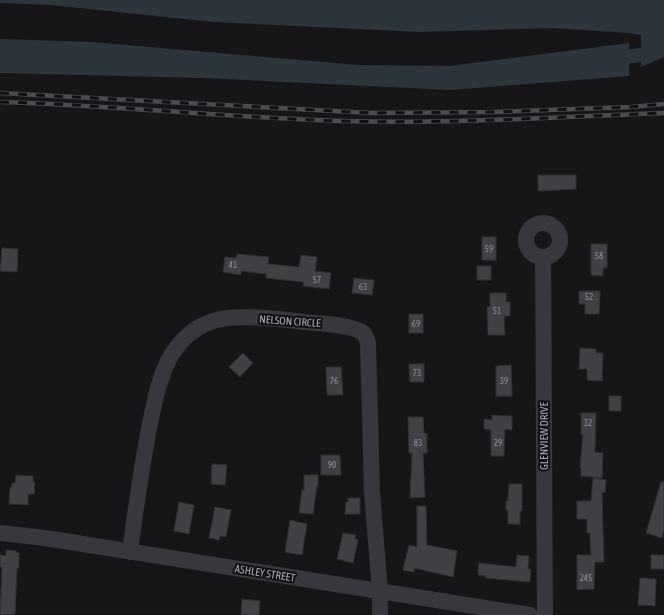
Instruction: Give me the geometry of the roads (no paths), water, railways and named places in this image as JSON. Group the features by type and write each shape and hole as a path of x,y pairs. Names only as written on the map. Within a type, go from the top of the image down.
{"street":[{"name":"GLENVIEW DRIVE","path":"544,257 545,615"},
{"name":"NELSON CIRCLE","path":"130,552 147,436 157,393 166,364 183,340 203,325 224,318 277,319 353,328 366,336 368,343 372,492 380,591 380,615"},
{"name":"ASHLEY STREET","path":"0,533 45,538 530,615"}],"waterway":[{"path":"610,59 641,55"}],"railway":[{"path":"0,93 371,113 494,112 631,107 664,104"},
{"path":"0,102 257,117 383,122 504,120 664,113"}]}
